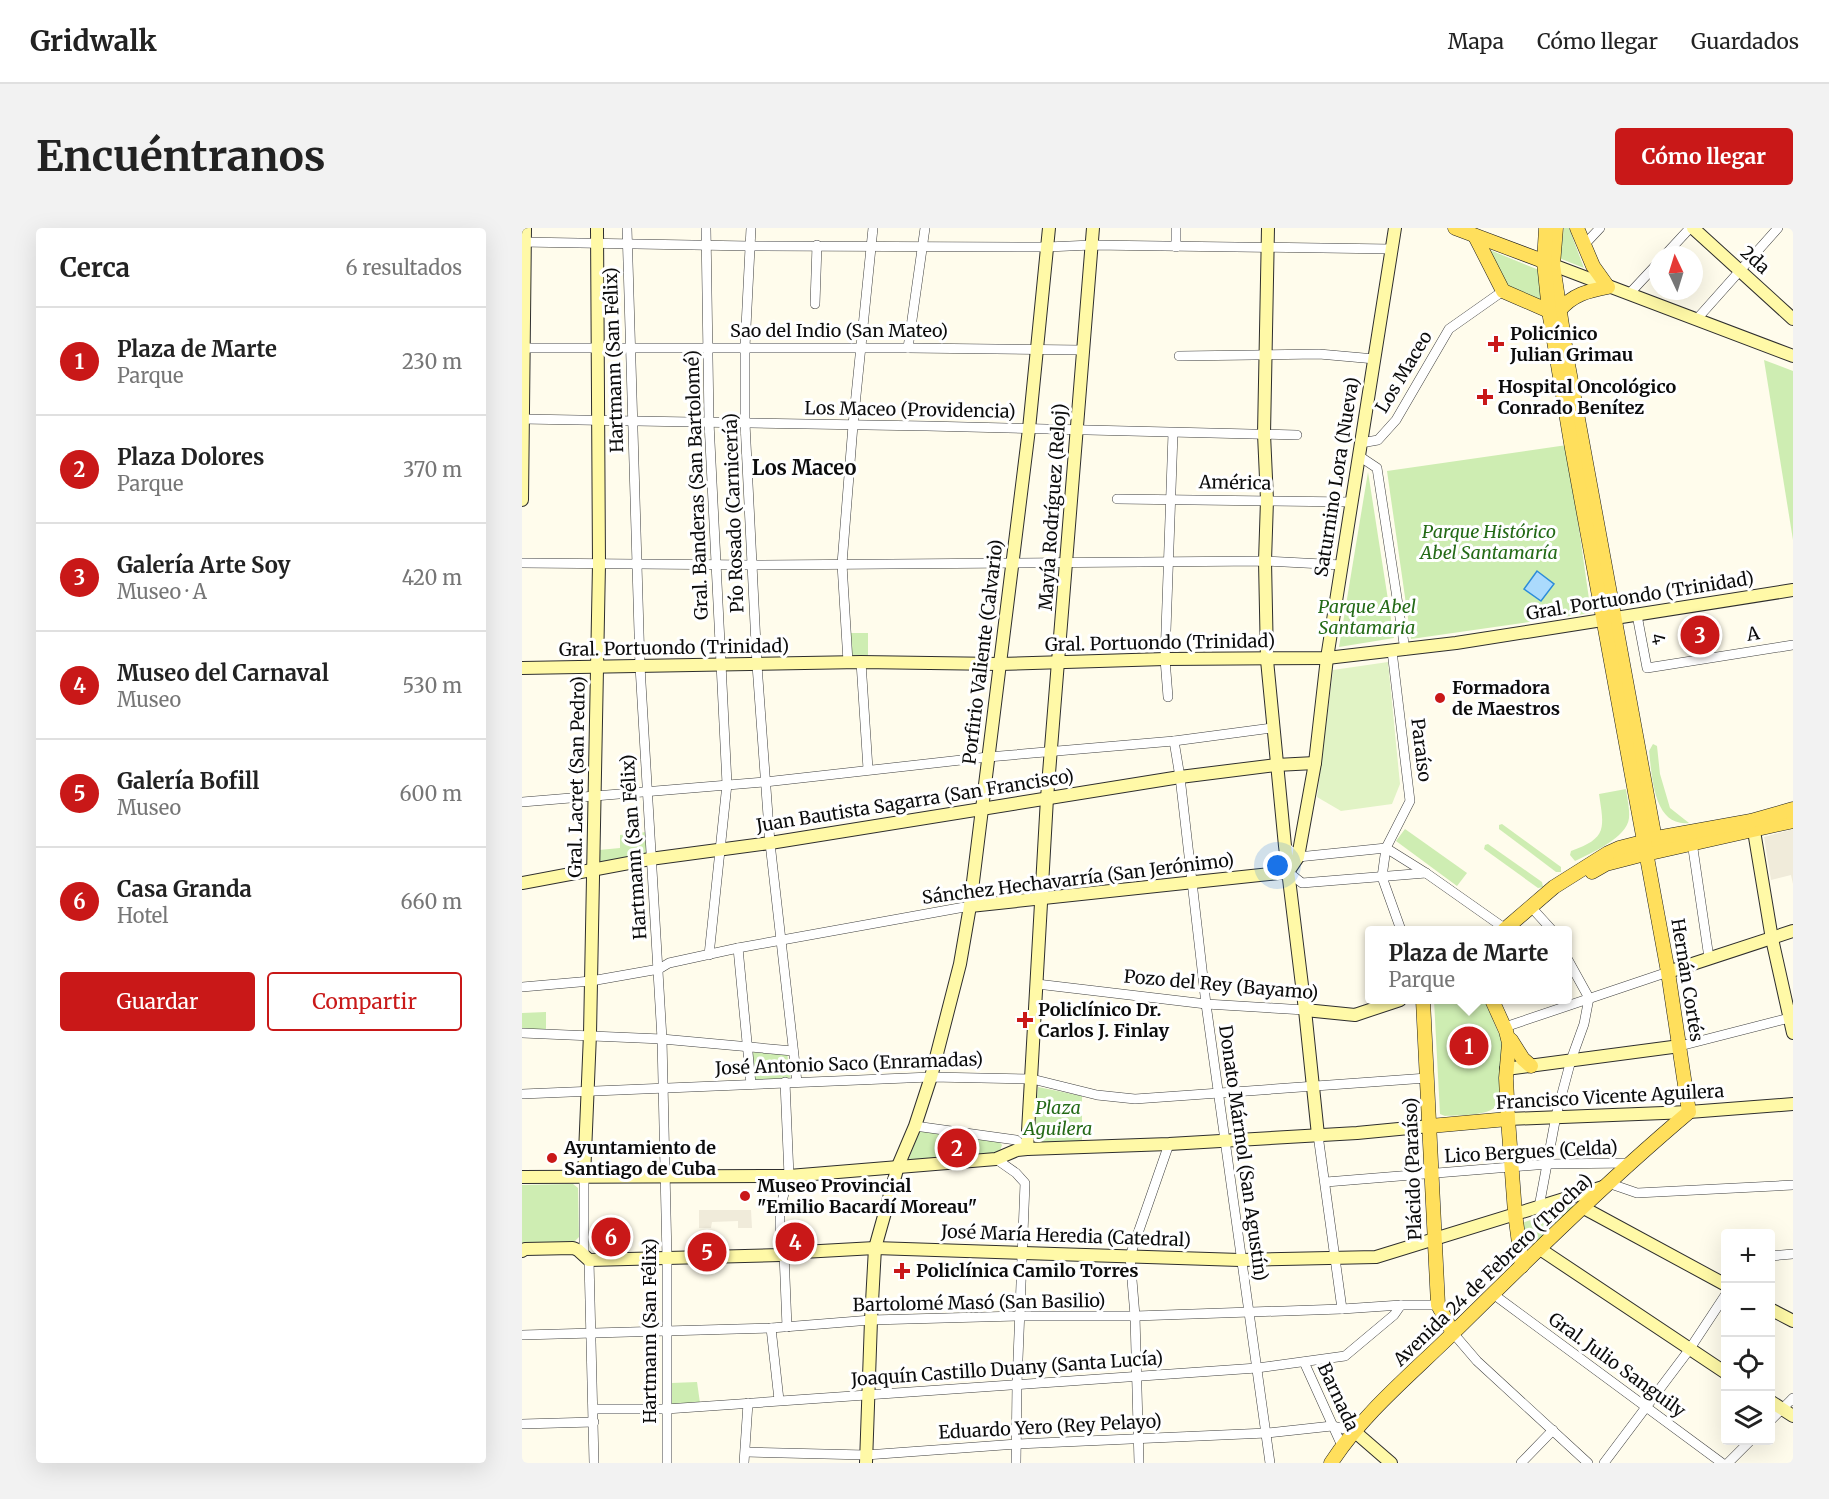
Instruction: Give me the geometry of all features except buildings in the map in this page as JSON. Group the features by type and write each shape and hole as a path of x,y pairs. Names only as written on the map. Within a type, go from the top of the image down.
{"main road":[{"path":"1510,249 1529,250 1533,248 1543,237 1546,228"},
{"path":"1546,228 1549,263"},
{"path":"1549,263 1556,228"},
{"path":"1476,236 1503,291 1554,311 1582,292 1608,287 1593,266 1577,228"},
{"path":"1458,229 1549,263"},
{"name":"Hernán Cortés","path":"1549,263 1554,311 1643,806 1689,1112"},
{"path":"1513,926 1572,874 1619,848 1631,837 1638,825 1643,806 1659,821 1689,838 1793,809"},
{"path":"1619,848 1754,831 1793,821"},
{"path":"1534,909 1564,888 1606,864 1649,845"},
{"name":"Plácido (Paraíso)","path":"1423,1004 1433,1240 1438,1305 1453,1333"},
{"path":"1494,1004 1519,1054 1532,1066"},
{"path":"1506,1031 1510,1051 1506,1069 1508,1119 1515,1213 1522,1266"},
{"name":"Avenida 24 de Febrero (Trocha)","path":"1331,1463 1354,1431 1453,1333 1582,1207 1689,1112"},
{"name":"Francisco Vicente Aguilera","path":"1430,1126 1508,1119"},
{"path":"1518,1234 1526,1244 1540,1249"}],"street":[{"path":"522,500 525,228"},
{"name":"Gral. Lacret (San Pedro)","path":"594,1463 594,1409 584,1177 590,1034 599,564 597,228"},
{"name":"Hartmann (San Félix)","path":"627,228 640,666 662,1039 668,1332 667,1463"},
{"name":"Gral. Banderas (San Bartolomé)","path":"706,228 709,422 727,784 709,955"},
{"name":"Pío Rosado (Carnicería)","path":"751,228 745,347 746,423 757,665 770,843 797,1082"},
{"path":"868,770 842,564 853,425 873,228"},
{"path":"908,348 925,228"},
{"name":"Porfirio Valiente (Calvario)","path":"866,1459 875,1248 897,1166 915,1126 931,1077 960,964 970,906 1029,429 1049,228"},
{"name":"Mayía Rodríguez (Reloj)","path":"1027,1149 1050,752 1094,228"},
{"path":"1176,228 1176,247"},
{"path":"1268,228 1264,434 1267,500 1267,660 1272,728 1318,1135 1337,1258 1342,1309"},
{"name":"Saturnino Lora (Nueva)","path":"1288,873 1298,857 1315,763 1327,658 1395,228"},
{"path":"1584,245 1600,228"},
{"path":"1674,246 1691,228"},
{"name":"2da","path":"1691,228 1793,319"},
{"path":"1696,320 1778,228"},
{"path":"524,242 750,246 1047,247 1092,245 1392,249"},
{"path":"815,304 817,245"},
{"path":"1549,263 1793,356"},
{"path":"1629,294 1649,273"},
{"name":"Los Maceo","path":"1361,443 1378,441 1396,420 1449,329 1503,291"},
{"name":"Sao del Indio (San Mateo)","path":"523,348 1083,350"},
{"path":"1179,356 1319,354 1375,358"},
{"name":"Los Maceo (Providencia)","path":"523,419 1297,435"},
{"path":"1168,697 1165,659 1173,433"},
{"path":"1359,456 1377,468 1406,650"},
{"name":"América","path":"1117,499 1352,502"},
{"path":"522,563 753,565 1266,561 1342,565"},
{"name":"Gral. Portuondo (Trinidad)","path":"522,668 854,662 999,664 1165,659 1327,658 1406,650 1793,590"},
{"name":"4","path":"1636,615 1647,668"},
{"name":"A","path":"1647,668 1793,645"},
{"name":"Paraíso","path":"1386,848 1410,801 1392,651"},
{"path":"522,802 765,782 988,757 1174,741 1272,728"},
{"name":"Donato Mármol (San Agustín)","path":"1174,741 1224,1141 1270,1463"},
{"name":"Juan Bautista Sagarra (San Francisco)","path":"522,884 650,859 770,843 1180,777 1276,765 1315,763"},
{"path":"1754,831 1772,939 1793,1033"},
{"path":"1689,838 1709,958"},
{"path":"1285,846 1298,857 1386,848 1502,926"},
{"path":"1386,848 1382,877 1400,926"},
{"name":"Sánchez Hechavarría (San Jerónimo)","path":"522,987 591,981 659,969 669,963 738,948 970,906 1288,873 1302,883 1426,873"},
{"path":"1534,909 1549,926"},
{"path":"1506,1031 1589,998 1793,931"},
{"path":"738,948 751,1084"},
{"path":"1539,1207 1556,1116 1571,1060 1584,1024 1589,998 1572,967"},
{"name":"Pozo del Rey (Bayamo)","path":"1037,984 1206,1004 1355,1015 1386,1004"},
{"path":"1506,1069 1680,1046 1791,1017"},
{"path":"522,1033 590,1034 793,1051"},
{"name":"José Antonio Saco (Enramadas)","path":"522,1094 931,1077 1032,1079 1097,1095 1135,1099 1427,1078"},
{"path":"785,1082 789,1176 780,1209 787,1327"},
{"name":"Francisco Vicente Aguilera","path":"1508,1119 1689,1112 1793,1104"},
{"path":"915,1126 1016,1140 1027,1149"},
{"path":"522,1177 789,1176 996,1159 1017,1150 1027,1149 1224,1141 1430,1126"},
{"path":"1139,1463 1131,1256 1169,1144"},
{"path":"996,1159 1016,1173 1025,1183 1016,1463"},
{"name":"Lico Bergues (Celda)","path":"1326,1182 1548,1164 1630,1163"},
{"path":"1606,1185 1637,1193 1793,1185"},
{"name":"José María Heredia (Catedral)","path":"523,1250 573,1248 587,1258 667,1258 875,1248 1240,1260 1376,1257 1606,1185"},
{"path":"1582,1207 1721,1283"},
{"path":"1540,1249 1721,1370"},
{"path":"1775,1256 1793,1254"},
{"name":"Gral. Julio Sanguily","path":"1493,1294 1722,1463"},
{"path":"1604,1463 1689,1350 1721,1300"},
{"name":"Joaquín Castillo Duany (Santa Lucía)","path":"594,1409 666,1409 868,1396 1257,1368 1304,1362 1345,1356 1394,1315 1401,1305"},
{"name":"Bartolomé Masó (San Basilio)","path":"522,1335 771,1328 871,1320 1135,1316 1438,1305"},
{"path":"1775,1312 1793,1321"},
{"path":"771,1328 779,1400"},
{"path":"1453,1333 1477,1360 1588,1463"},
{"name":"Barnada","path":"1304,1362 1342,1446"},
{"path":"1775,1404 1788,1412 1793,1398"},
{"path":"744,1463 748,1403"},
{"path":"522,1424 594,1422"},
{"name":"Eduardo Yero (Rey Pelayo)","path":"746,1452 866,1459 1017,1444 1267,1433 1332,1426 1354,1431"},
{"path":"1521,1463 1553,1430"},
{"path":"1354,1431 1391,1463"},
{"path":"1728,1463 1746,1445"}],"green space":[{"path":"1564,228 1569,228 1584,268 1559,258"},
{"path":"1485,248 1539,270 1544,301 1503,287"},
{"path":"1764,360 1793,371 1793,540"},
{"name":"Parque Histórico Abel Santamaría","path":"1567,445 1591,613 1411,639 1387,471"},
{"name":"Parque Abel Santamaria","path":"1368,472 1394,638 1339,647"},
{"path":"849,633 868,633 868,659 850,659"},
{"path":"1388,662 1400,784 1392,804 1341,811 1317,797 1333,670"},
{"path":"1653,744 1657,746 1660,774 1670,808 1689,823 1677,822 1668,817 1661,808 1651,773 1649,751"},
{"path":"1626,789 1629,807 1627,825 1607,844 1575,861 1570,855 1571,851 1592,841 1601,830 1602,815 1599,794"},
{"path":"1502,824 1561,867 1561,872 1556,872 1499,829 1499,825"},
{"path":"1405,829 1467,873 1457,886 1396,841"},
{"path":"646,832 647,857 599,864 599,850 620,848 620,835"},
{"path":"1488,844 1542,882 1543,887 1538,888 1484,849"},
{"path":"1434,1004 1486,1004 1503,1043 1503,1058 1499,1070 1499,1102 1496,1107 1483,1113 1445,1116 1440,1114"},
{"path":"546,1012 546,1030 522,1029 522,1013"},
{"path":"752,1052 787,1054 791,1076 756,1080"},
{"name":"Plaza Aguilera","path":"1038,1087 1082,1096 1082,1144 1041,1144 1033,1136"},
{"path":"920,1130 998,1140 1002,1145 1000,1151 994,1155 908,1161"},
{"path":"573,1184 578,1188 579,1237 574,1242 522,1243 522,1185"},
{"path":"1575,1205 1535,1246 1524,1236 1522,1223"},
{"path":"697,1382 700,1403 671,1405 671,1383"}],"shaded area":[{"path":"1793,829 1793,884 1791,875 1771,880 1764,837"},
{"path":"699,1210 751,1210 752,1228 738,1228 738,1221 712,1222 711,1228 699,1228"}],"water":[{"path":"1537,571 1554,584 1541,601 1524,589"}],"place":[{"name":"Policínico Julian Grimau","path":"1496,344"},
{"name":"Hospital Oncológico Conrado Benítez","path":"1485,397"},
{"name":"Galería Arte Soy","path":"1700,635"},
{"name":"Formadora de Maestros","path":"1440,698"},
{"name":"Policlínico Dr. Carlos J. Finlay","path":"1025,1020"},
{"name":"Plaza de Marte","path":"1469,1046"},
{"name":"Plaza Dolores","path":"957,1148"},
{"name":"Ayuntamiento de Santiago de Cuba","path":"552,1158"},
{"name":"Museo Provincial \"Emilio Bacardí Moreau\"","path":"745,1196"},
{"name":"Casa Granda","path":"611,1237"},
{"name":"Museo del Carnaval","path":"795,1242"},
{"name":"Galería Bofill","path":"707,1252"},
{"name":"Policlínica Camilo Torres","path":"902,1271"}],"district":[{"name":"Los Maceo","path":"804,468"}]}
